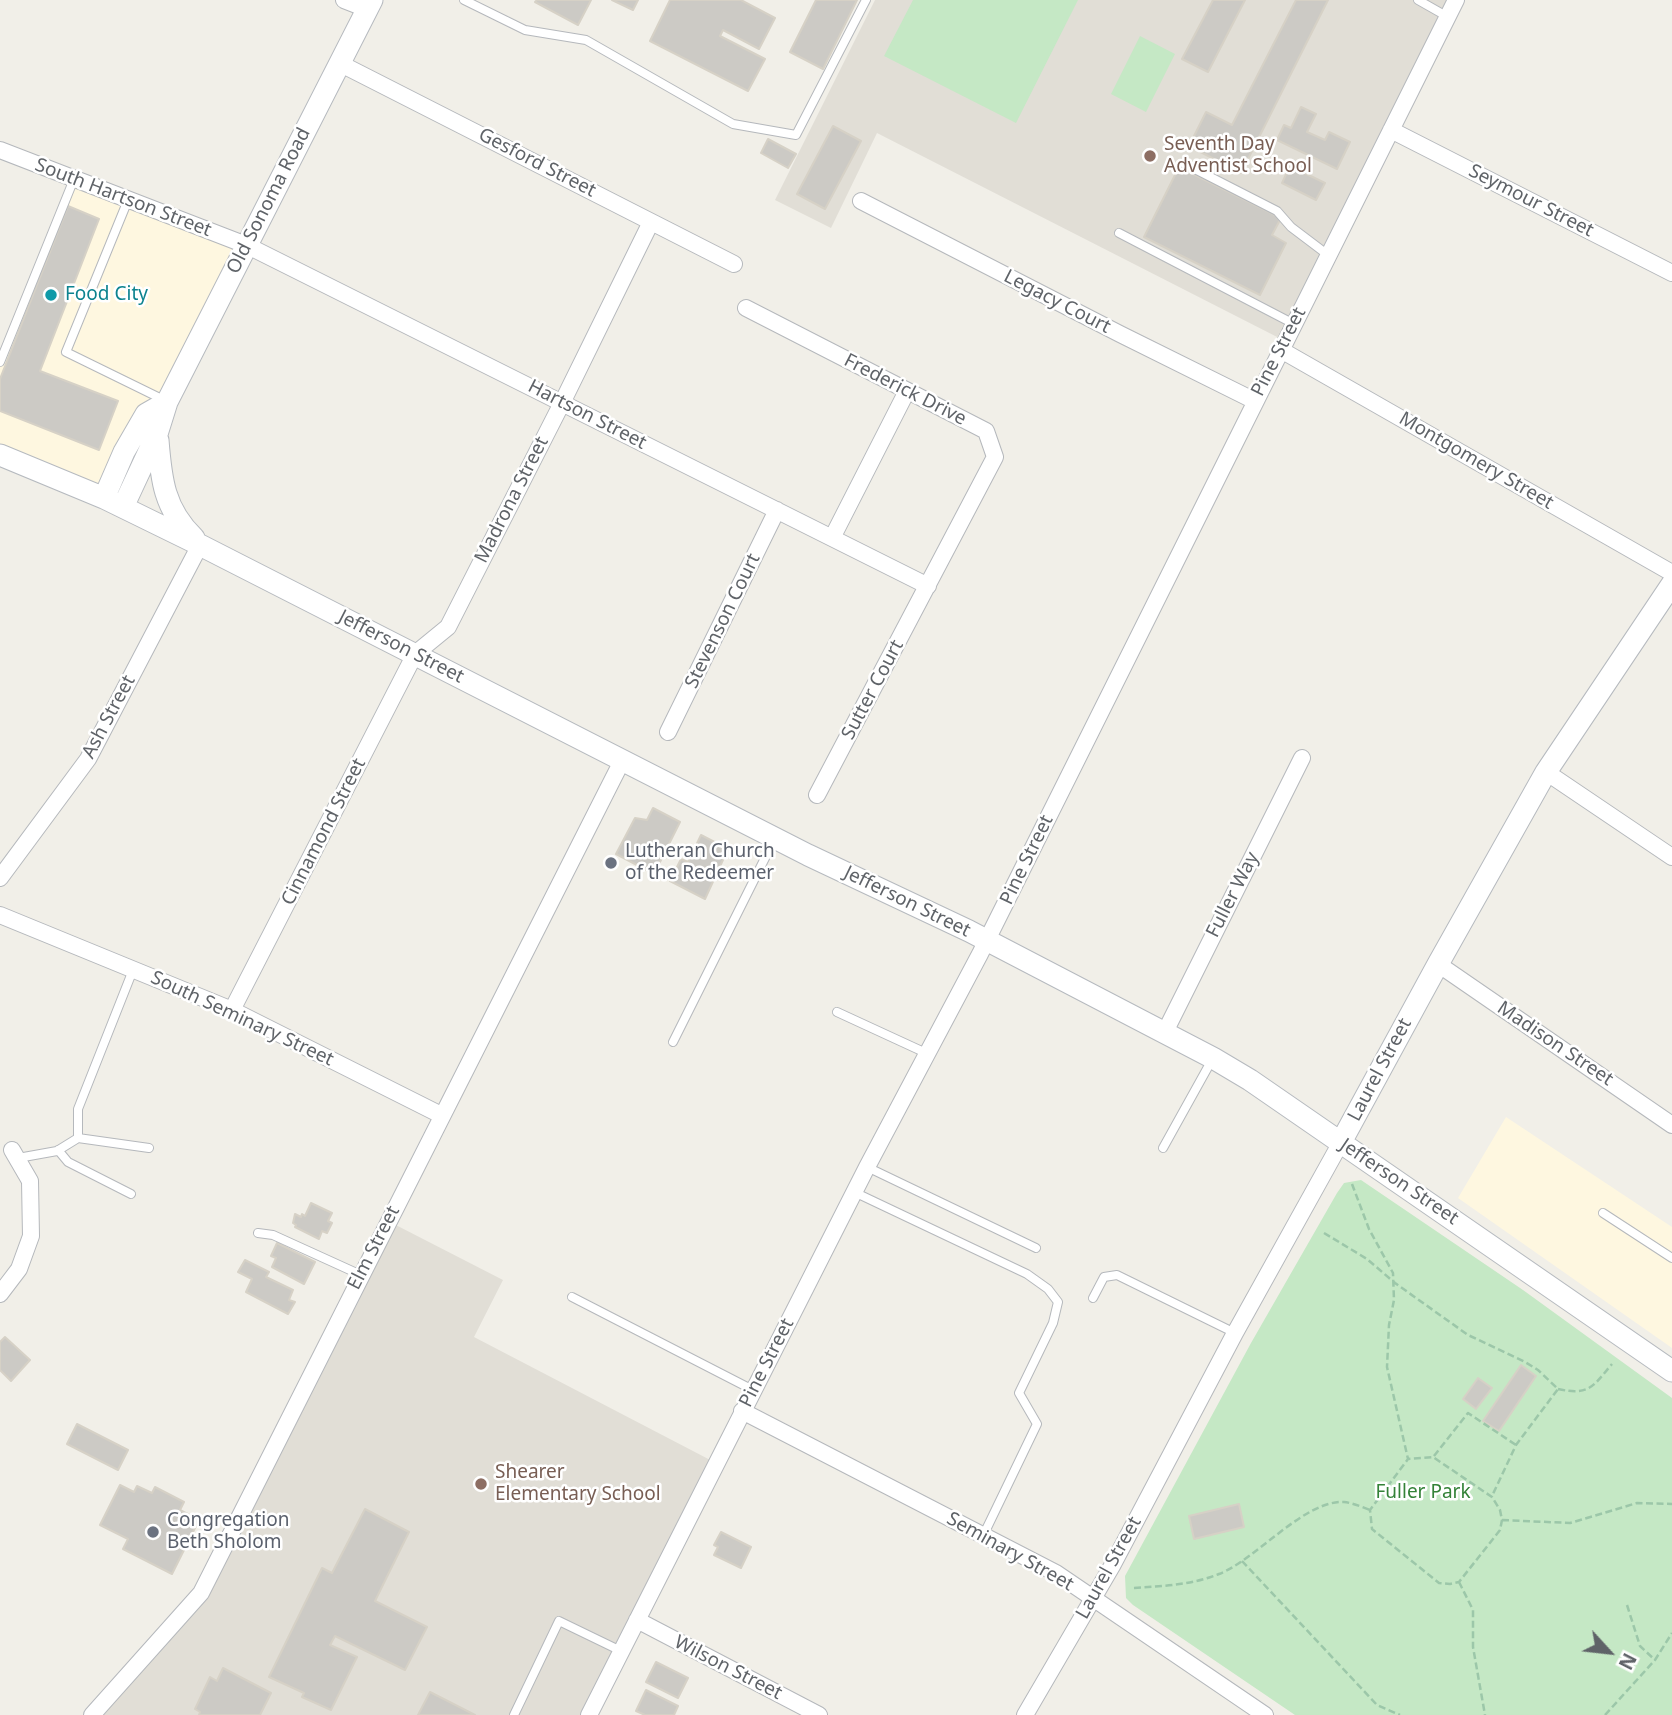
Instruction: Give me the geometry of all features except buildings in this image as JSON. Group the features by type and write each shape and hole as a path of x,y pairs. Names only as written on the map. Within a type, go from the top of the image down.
{"main road":[{"name":"Old Sonoma Road","path":"114,503 157,435 167,402 369,5"},
{"name":"Old Sonoma Road","path":"114,503 124,452 146,414 167,402"},
{"path":"157,435 160,478 167,496 186,531 200,545"},
{"name":"Jefferson Street","path":"0,455 114,503 200,545 775,837 985,940 1213,1058 1250,1080 1672,1371"},
{"name":"Laurel Street","path":"1340,1144 1546,772 1672,584"}],"street":[{"path":"344,0 369,5"},
{"name":"Pine Street","path":"589,1715 985,940 1456,0"},
{"name":"Gesford Street","path":"339,62 734,264"},
{"name":"Seymour Street","path":"1391,130 1672,272"},
{"name":"South Hartson Street","path":"0,150 246,245"},
{"name":"Legacy Court","path":"861,201 1255,401"},
{"name":"Madrona Street","path":"415,654 448,627 650,222"},
{"name":"Hartson Street","path":"246,245 928,586"},
{"name":"Frederick Drive","path":"746,308 986,431 995,457 928,586"},
{"name":"Montgomery Street","path":"1281,350 1672,573"},
{"path":"832,538 907,391"},
{"name":"Stevenson Court","path":"668,732 777,510"},
{"name":"Ash Street","path":"0,878 88,759 200,545"},
{"name":"Sutter Court","path":"817,795 928,586"},
{"name":"Cinnamond Street","path":"232,1010 415,654"},
{"name":"Fuller Way","path":"1165,1032 1302,758"},
{"name":"Elm Street","path":"92,1715 201,1593 623,759"},
{"path":"1546,772 1672,857"},
{"name":"South Seminary Street","path":"0,915 232,1010 441,1115"},
{"name":"Madison Street","path":"1438,964 1672,1125"},
{"name":"Laurel Street","path":"1026,1715 1112,1566 1235,1333 1340,1144"},
{"path":"0,1294 19,1269 31,1236 30,1181 15,1154"},
{"name":"Seminary Street","path":"742,1411 1056,1573 1265,1715"},
{"name":"Wilson Street","path":"637,1620 819,1715"}],"lane":[{"path":"464,0 525,30 586,40 733,124 796,135 866,0"},
{"path":"1418,0 1448,17"},
{"path":"1183,163 1277,211 1291,227 1328,255"},
{"path":"0,362 74,179"},
{"path":"128,200 66,352 167,402"},
{"path":"1119,233 1294,324"},
{"path":"673,1042 775,837"},
{"path":"78,1138 78,1109 133,970"},
{"path":"837,1012 926,1052"},
{"path":"1163,1148 1213,1058"},
{"path":"15,1154 58,1150 78,1138 149,1148"},
{"path":"58,1150 68,1162 131,1194"},
{"path":"867,1167 1036,1248"},
{"path":"854,1192 1027,1273 1048,1289 1058,1302 1054,1323 1019,1393 1037,1424 982,1536"},
{"path":"1603,1213 1672,1258"},
{"path":"258,1233 273,1235 361,1275"},
{"path":"1093,1298 1104,1277 1117,1275 1235,1333"},
{"path":"572,1297 753,1390"},
{"path":"514,1715 559,1621 621,1651"}],"path":[{"path":"1352,1184 1369,1229 1390,1264 1395,1283 1387,1367 1408,1459"},
{"path":"1324,1233 1367,1259 1395,1283 1468,1335 1538,1370 1558,1389 1575,1393 1584,1391 1594,1385 1612,1363"},
{"path":"1492,1496 1516,1445 1558,1389"},
{"path":"1433,1457 1468,1413 1516,1445"},
{"path":"1433,1457 1492,1496 1502,1520 1500,1530 1459,1582 1450,1584 1439,1583 1372,1529 1370,1510 1408,1459 1433,1457"},
{"path":"1134,1588 1184,1583 1220,1574 1307,1513 1344,1502 1370,1510"},
{"path":"1502,1520 1570,1523 1637,1503 1672,1504"},
{"path":"1242,1561 1377,1706 1399,1715"},
{"path":"1459,1582 1473,1611 1473,1647 1485,1715"},
{"path":"1627,1605 1640,1646 1655,1660"},
{"path":"1605,1715 1655,1660 1672,1633"}],"shaded area":[{"name":"Seventh Day Adventist School","path":"875,0 1456,0 1285,341 877,133 831,228 775,200"},
{"path":"74,179 246,245 104,498 0,455 0,362"},
{"path":"1506,1117 1672,1227 1672,1348 1458,1198"},
{"name":"Shearer Elementary School","path":"388,1221 503,1280 474,1337 716,1463 589,1715 92,1715 201,1593"}],"green space":[{"path":"913,0 1078,0 1016,123 884,56"},
{"path":"1140,36 1175,54 1146,112 1111,94"},
{"name":"Fuller Park","path":"1361,1180 1523,1290 1672,1398 1672,1715 1295,1715 1126,1598 1125,1576 1251,1343 1337,1193 1344,1183"}],"place":[{"name":"Seventh Day Adventist School","path":"1150,156"},
{"name":"Food City","path":"51,295"},
{"name":"Lutheran Church of the Redeemer","path":"611,863"},
{"name":"Shearer Elementary School","path":"481,1484"},
{"name":"Congregation Beth Sholom","path":"153,1532"}]}
